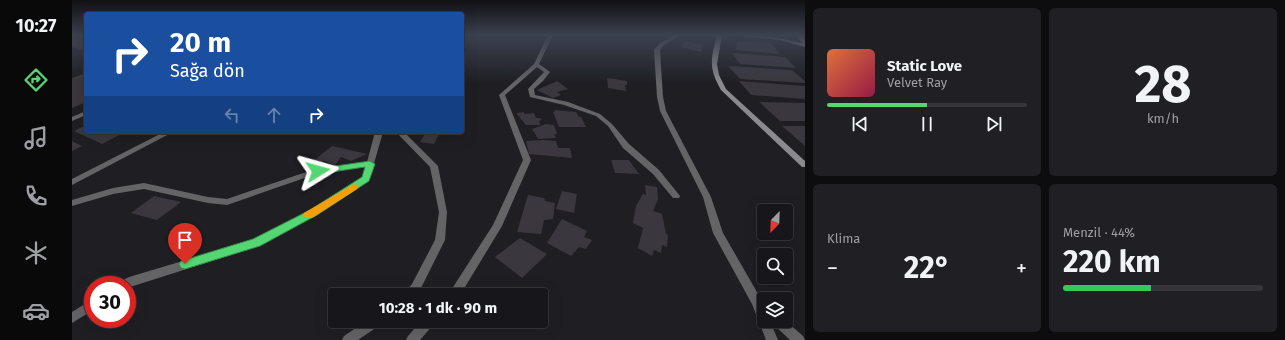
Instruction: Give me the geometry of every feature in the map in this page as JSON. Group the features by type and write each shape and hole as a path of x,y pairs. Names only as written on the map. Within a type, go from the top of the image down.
{"main road":[{"path":"716,51 713,64 716,77 724,90 805,165"}],"street":[{"path":"459,288 498,226 527,160 502,95 536,65 543,51"},
{"path":"657,51 660,97 663,111 707,197 718,233 757,300"},
{"path":"536,65 546,72 541,80 532,89 532,96 566,103 598,115 610,125 626,146 656,172 676,196"},
{"path":"72,119 84,114"},
{"path":"72,182 165,134"},
{"path":"136,280 256,243 314,213 366,179 378,134"},
{"path":"402,134 434,166 443,212 440,240 415,288"},
{"path":"72,203 113,192 144,186 208,200 227,202 318,171 370,164"},
{"path":"72,318 84,310"},
{"path":"348,340 366,328"},
{"path":"412,340 423,328"},
{"path":"767,328 772,340"},
{"path":"786,328 799,340"}],"building":[{"path":"746,51 777,51 780,54"},
{"path":"732,53 785,57 796,68 740,64"},
{"path":"728,66 792,70 805,81 805,83 740,79"},
{"path":"84,74 84,103 72,108 72,78"},
{"path":"607,78 627,81 627,85 625,85 626,91 608,88"},
{"path":"557,81 568,89 557,92 561,95 553,98 537,90"},
{"path":"739,81 805,86 805,99 751,95"},
{"path":"759,102 805,103 805,121 780,121"},
{"path":"554,110 576,112 579,117 581,117 586,127 559,127 553,112 555,112"},
{"path":"524,112 524,114 534,113 536,118 540,118 542,120 539,121 540,125 526,125 516,113"},
{"path":"546,124 554,125 557,134 554,134 556,138 538,139 532,129"},
{"path":"84,126 84,134 121,134 102,144 74,131"},
{"path":"782,126 805,126 805,146"},
{"path":"425,134 439,134 434,144 420,142"},
{"path":"72,141 82,146 72,151"},
{"path":"526,141 556,141 558,148 570,148 572,158 529,154"},
{"path":"332,146 367,154 351,161 341,157 335,165 324,161 317,168 309,164"},
{"path":"611,160 629,160 639,174 615,173"},
{"path":"645,185 657,187 658,199 653,211 662,214 666,234 668,235 667,247 662,245 661,253 654,250 652,256 638,248 643,228 633,223 636,206 643,194 646,195"},
{"path":"562,191 577,194 574,213 556,209"},
{"path":"528,195 544,198 545,201 555,203 553,219 544,220 541,234 517,232"},
{"path":"154,196 181,202 157,220 131,213"},
{"path":"562,219 587,231 584,237 592,240 586,249 579,247 571,256 547,243"},
{"path":"520,238 547,254 522,278 495,257"}],"slow traffic":[{"path":"308,216 354,187"}],"route":[{"path":"185,264 256,243 314,213 366,179 370,164 318,171"}]}
